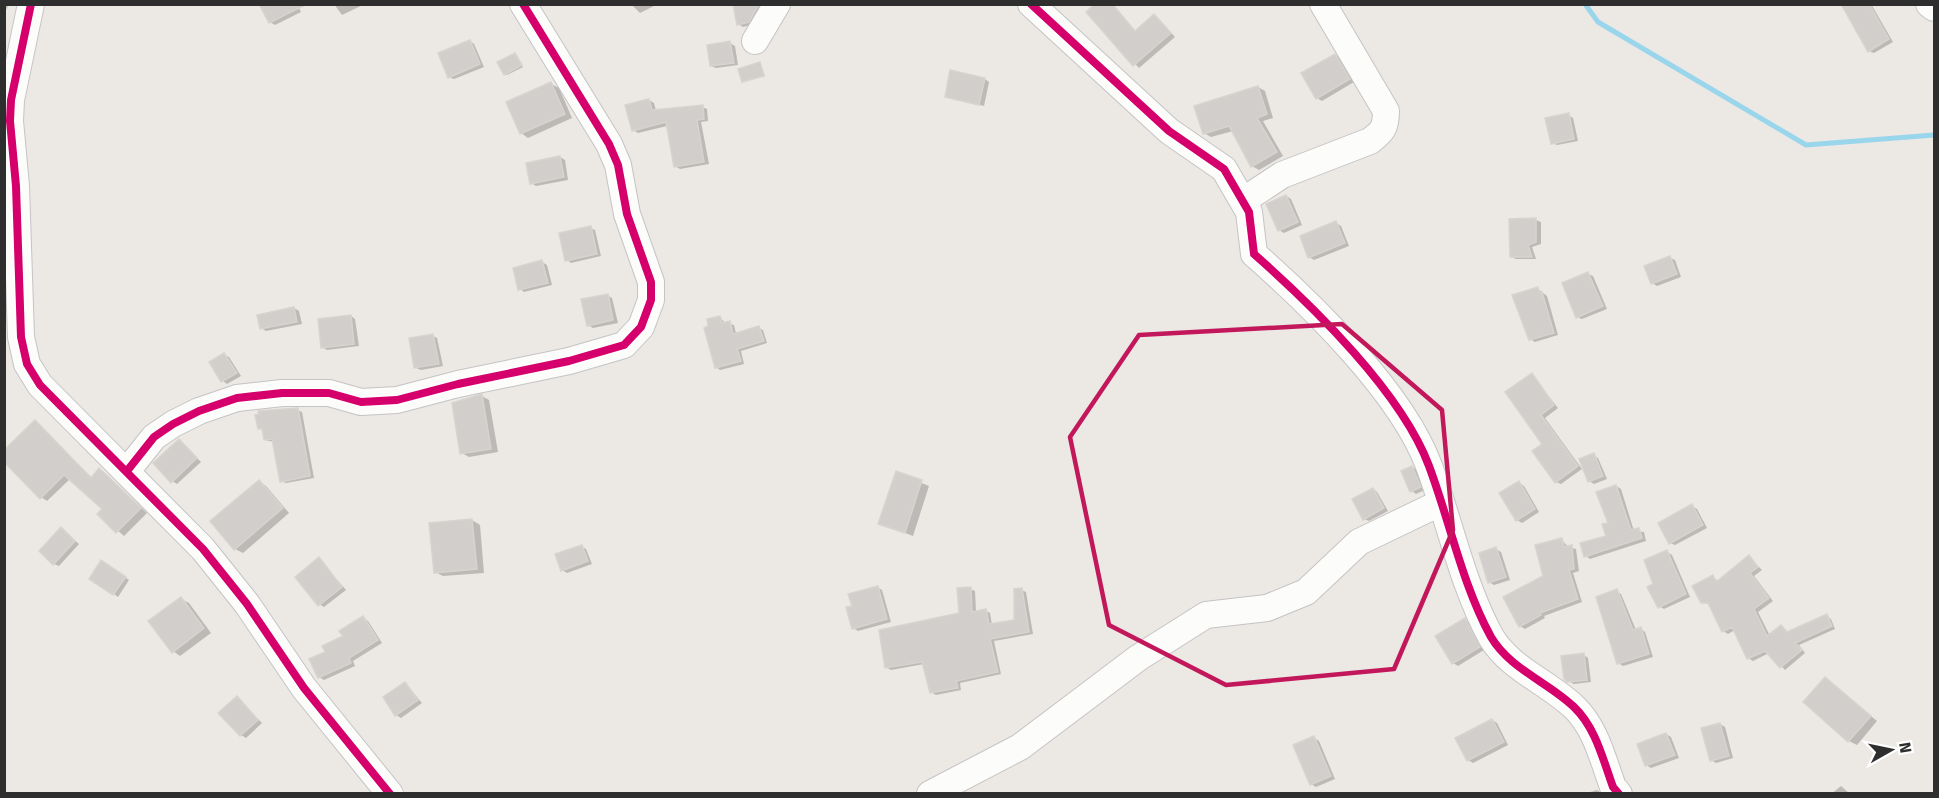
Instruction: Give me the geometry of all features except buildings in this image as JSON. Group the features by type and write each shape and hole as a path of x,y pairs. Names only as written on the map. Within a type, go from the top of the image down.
{"street":[{"path":"31,4 11,100 11,259 21,337 27,364 40,385 203,549 247,604 304,688 390,794"},
{"path":"127,471 154,437 173,424 199,411 237,398 282,393 329,393 361,402 398,400 458,384 569,361 624,345 641,327 651,300 651,282 627,214 618,165 609,144 523,4"},
{"path":"754,41 777,4"},
{"path":"1031,4 1169,132 1224,169 1249,212 1254,254 1306,300 1367,370 1405,420 1429,465 1474,598 1492,638 1514,664 1574,706 1592,729 1613,787 1619,794"},
{"path":"1244,200 1282,175 1370,141 1382,132 1386,124 1386,111 1323,4"},
{"path":"1929,4 1935,8"},
{"path":"930,794 1020,747 1138,658 1206,615 1267,608 1306,592 1359,542 1440,503"}],"highlighted area":[{"path":"1342,324 1442,410 1453,530 1394,669 1226,685 1109,625 1070,437 1139,335"}],"waterway":[{"path":"1585,4 1598,22 1806,145 1934,135"}],"cycle path":[{"path":"31,4 11,100 10,121 16,186 21,337 27,364 40,385 203,549 247,604 304,688 390,794"},
{"path":"127,471 154,437 173,424 199,411 237,398 282,393 329,393 361,402 397,400 458,384 569,361 624,345 641,327 651,300 651,282 627,214 618,165 609,144 523,4"},
{"path":"1031,4 1169,131 1224,169 1249,212 1254,254 1354,352 1399,409 1416,438 1437,487 1472,596 1491,637 1508,658 1564,698 1582,715 1593,734 1613,787 1619,794"}]}
